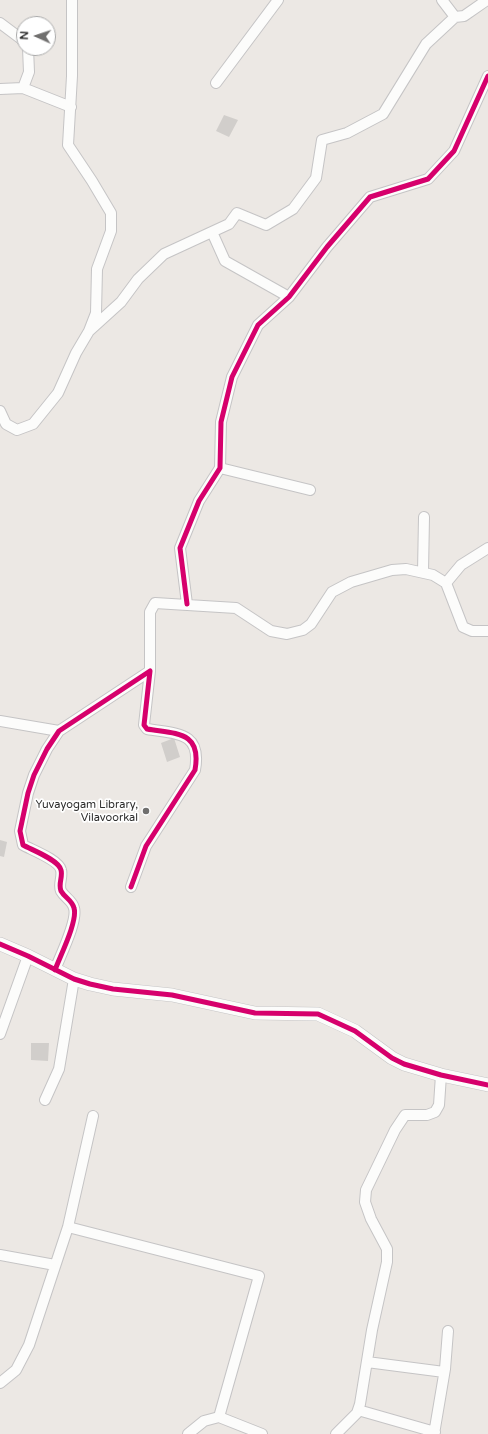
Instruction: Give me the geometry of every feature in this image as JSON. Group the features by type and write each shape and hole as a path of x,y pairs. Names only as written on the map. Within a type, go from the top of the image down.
{"street":[{"path":"0,411 6,424 17,430 33,424 58,393 76,353 89,332 96,313 97,269 111,231 110,213 92,181 68,145 71,107 72,0"},
{"path":"216,83 278,0"},
{"path":"442,0 456,17"},
{"path":"89,332 121,302 138,279 164,254 229,224 237,213 266,225 293,209 316,178 322,140 347,133 383,114 426,44 456,17 464,16 487,0"},
{"path":"0,23 16,35"},
{"path":"23,88 29,72 28,56"},
{"path":"187,604 180,548 199,501 220,468 221,422 232,377 258,325 289,297 327,247 370,197 428,179 454,151 488,76"},
{"path":"0,89 23,88 71,107"},
{"path":"212,232 225,261 289,297"},
{"path":"220,468 310,490"},
{"path":"423,572 424,517"},
{"path":"446,583 460,565 488,548"},
{"path":"131,887 146,846 195,770 197,762 192,741 186,736 147,729 144,725 150,671 150,612 151,607 155,603 236,608 271,631 287,634 303,630 311,624 332,592 351,582 392,570 406,569 433,575 446,583 463,627 472,631 488,631"},
{"path":"55,970 74,920 75,910 72,901 62,892 60,885 61,869 57,862 23,845 20,831 28,793 34,775 47,749 59,731 150,671"},
{"path":"0,721 59,731"},
{"path":"0,944 74,979 113,989 172,995 255,1013 318,1014 356,1031 398,1061 441,1075 488,1085"},
{"path":"0,1034 28,956"},
{"path":"44,1100 59,1069 74,979"},
{"path":"336,1434 350,1422 358,1410 372,1330 387,1262 388,1249 371,1219 366,1202 366,1190 395,1130 405,1115 427,1115 435,1112 439,1105 441,1075"},
{"path":"0,1383 16,1370 29,1345 68,1227 93,1116"},
{"path":"68,1227 259,1276 219,1417"},
{"path":"0,1255 55,1265"},
{"path":"358,1410 434,1433 444,1372 448,1331"},
{"path":"367,1362 444,1372"},
{"path":"188,1434 204,1421 219,1417 262,1434"}],"building":[{"path":"224,115 238,120 229,137 216,131"},
{"path":"174,738 180,757 167,762 161,743"},
{"path":"0,840 7,842 4,857 0,856"},
{"path":"31,1043 49,1043 48,1061 31,1060"}],"cycle path":[{"path":"187,604 180,548 199,501 220,468 221,422 232,377 258,325 289,297 327,247 370,197 428,179 454,151 488,76"},
{"path":"55,970 68,939 75,914 72,903 61,891 61,870 59,866 50,859 23,845 20,831 28,793 34,775 47,749 59,731 150,671 144,725 147,729 177,734 191,741 195,748 195,770 146,846 131,887"},
{"path":"0,944 74,979 90,984 113,989 172,995 255,1013 318,1014 355,1031 392,1058 404,1064 441,1075 488,1085"}],"place":[{"name":"Yuvayogam Library, Vilavoorkal","path":"146,811"}]}
